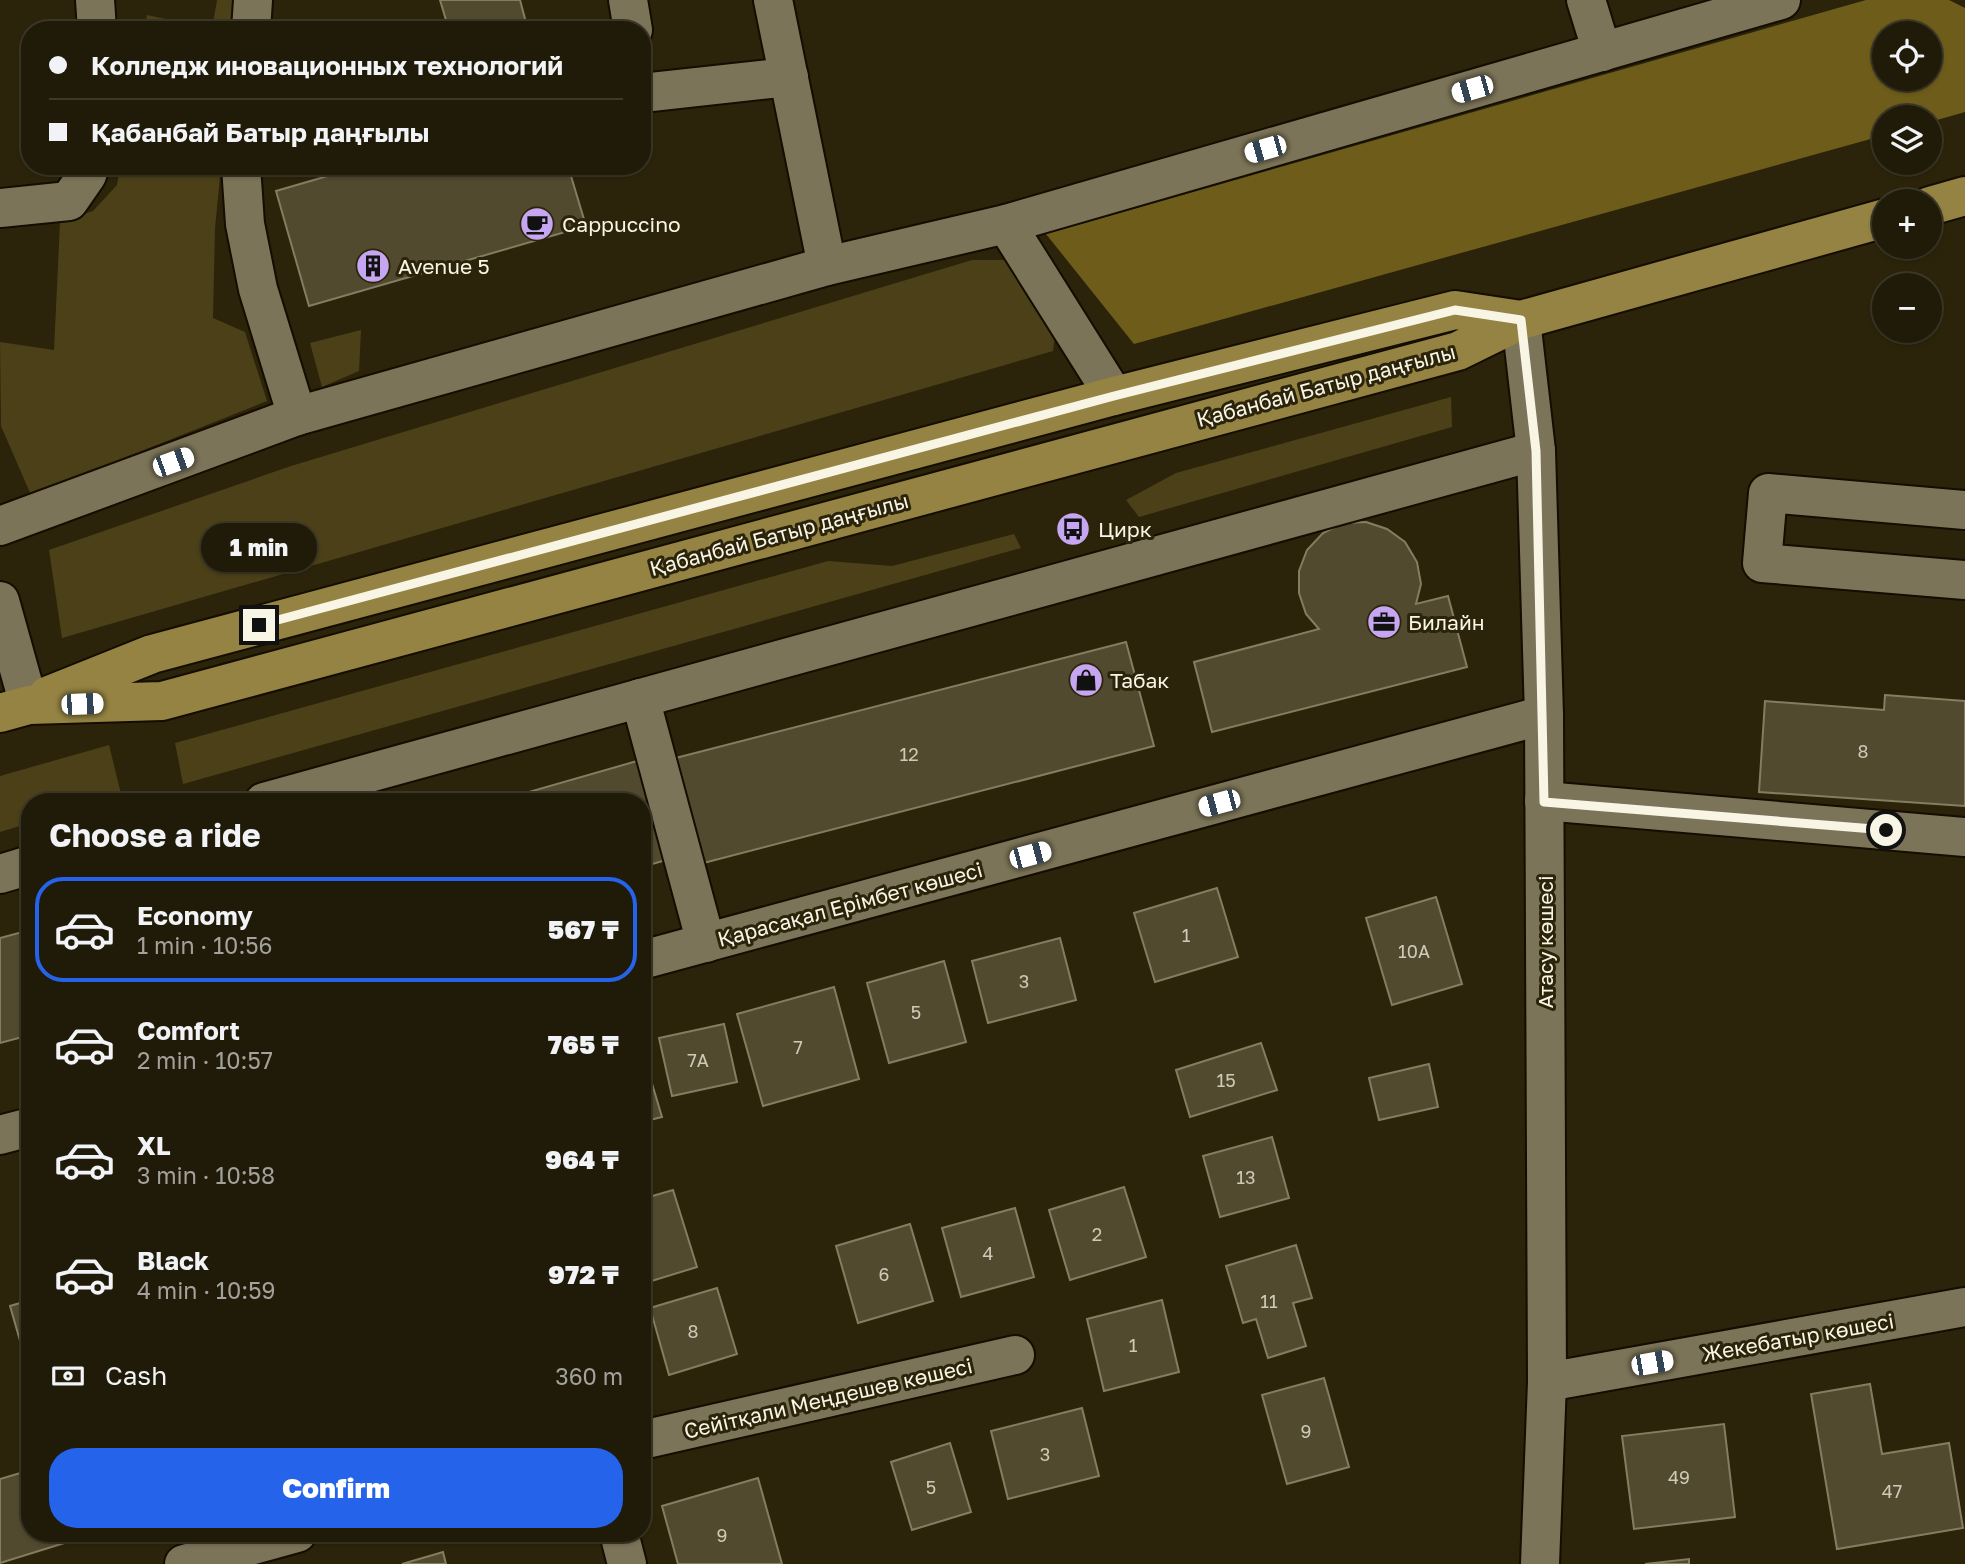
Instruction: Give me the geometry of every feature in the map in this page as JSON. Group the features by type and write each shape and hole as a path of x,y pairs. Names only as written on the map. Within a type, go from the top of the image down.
{"main road":[{"path":"1942,203 1965,196"},
{"name":"Қабанбай Батыр даңғылы","path":"14,709 162,701 1458,351 1521,320 1872,222"},
{"name":"Қабанбай Батыр даңғылы","path":"14,709 152,654 1114,396 1455,310 1521,320"}],"street":[{"path":"96,0 97,21"},
{"path":"252,21 253,0"},
{"path":"628,0 632,21"},
{"path":"773,0 827,266"},
{"path":"1586,0 1602,52"},
{"path":"0,526 297,416 827,266 1006,223 1781,0"},
{"path":"651,92 789,77"},
{"path":"0,208 69,201 87,175"},
{"path":"242,175 245,224 258,289 297,416"},
{"path":"1006,223 1114,396"},
{"name":"Атасу көшесі","path":"1521,320 1536,451 1544,715 1548,1382 1540,1564"},
{"path":"297,793 1536,451"},
{"path":"1965,510 1768,493 1762,563 1965,580"},
{"path":"0,601 14,709"},
{"path":"640,698 706,943"},
{"name":"Қарасақал Ерімбет көшесі","path":"651,958 1544,715"},
{"path":"1544,802 1965,837"},
{"path":"0,874 21,868"},
{"path":"0,1135 21,1129"},
{"name":"Жекебатыр көшесі","path":"1548,1382 1965,1307"},
{"name":"Сейітқали Меңдешев көшесі","path":"651,1438 1015,1355"},
{"path":"184,1564 264,1542"},
{"path":"622,1542 628,1564"}],"shaded area":[{"path":"217,0 238,0 236,21 213,21"},
{"path":"1866,0 1949,0 1965,8 1965,112 1942,119 1942,105 1872,105 1872,139 1134,344 1046,234"},
{"path":"147,15 175,21 146,21"},
{"path":"119,175 220,175 215,228 213,318 245,332 267,401 31,495 1,426 0,342 54,350 60,222 93,211 117,185"},
{"path":"972,260 1012,260 1057,320 1053,351 62,638 49,550 291,466"},
{"path":"361,330 359,371 322,387 310,343"},
{"path":"1451,397 1452,427 1139,517 1126,500 1176,473"},
{"path":"1014,534 1021,548 183,784 175,743 828,561 892,566"},
{"path":"109,745 121,793 21,793 21,826 0,832 0,776"}],"building":[{"path":"440,0 520,0 526,21 446,21"},
{"name":"Avenue 5","path":"331,175 571,175 586,226 309,306 276,191"},
{"name":"Билайн","path":"1366,522 1387,529 1405,542 1417,562 1421,584 1416,604 1448,596 1467,667 1212,732 1194,662 1319,629 1306,614 1299,593 1299,571 1307,550 1323,533 1343,523"},
{"path":"1126,642 1154,746 692,866 664,761"},
{"path":"1885,695 1965,701 1965,806 1759,792 1765,701 1884,710"},
{"path":"651,757 680,856 651,864 651,793 525,793"},
{"path":"1217,888 1238,957 1155,982 1134,913"},
{"path":"1436,897 1462,984 1392,1005 1366,918"},
{"path":"21,932 21,1037 0,1043 0,938"},
{"path":"1060,938 1076,1000 988,1023 972,961"},
{"path":"944,961 966,1042 889,1063 867,983"},
{"path":"834,987 859,1079 763,1106 737,1014"},
{"path":"724,1024 737,1082 672,1096 659,1038"},
{"path":"1261,1043 1277,1090 1190,1117 1176,1070"},
{"path":"1429,1064 1438,1107 1379,1120 1369,1078"},
{"path":"651,1080 662,1117 651,1120"},
{"path":"1272,1137 1289,1198 1220,1217 1203,1156"},
{"path":"1124,1187 1146,1257 1070,1280 1049,1210"},
{"path":"673,1190 697,1267 651,1281 651,1196"},
{"path":"1015,1208 1034,1277 961,1297 942,1228"},
{"path":"910,1224 933,1301 858,1323 836,1246"},
{"path":"1296,1245 1312,1298 1293,1303 1306,1346 1268,1358 1256,1319 1243,1323 1226,1266"},
{"path":"717,1288 737,1354 669,1375 651,1308"},
{"path":"1162,1300 1179,1372 1104,1391 1087,1319"},
{"path":"21,1303 21,1344 10,1306"},
{"path":"1324,1378 1349,1467 1287,1484 1262,1395"},
{"path":"1870,1384 1882,1454 1949,1443 1963,1528 1837,1549 1811,1394"},
{"path":"1082,1408 1099,1476 1008,1499 991,1431"},
{"path":"1724,1424 1735,1517 1634,1529 1622,1436"},
{"path":"950,1443 971,1512 912,1530 891,1462"},
{"path":"21,1473 21,1542 68,1542 0,1563 0,1479"},
{"path":"758,1478 782,1564 678,1564 662,1506"},
{"path":"443,1552 446,1564 402,1564"},
{"path":"1689,1559 1689,1564 1645,1564"}],"place":[{"name":"Cappuccino","path":"537,224"},
{"name":"Avenue 5","path":"373,266"},
{"name":"Цирк","path":"1073,529"},
{"name":"Билайн","path":"1384,622"},
{"name":"Табак","path":"1086,680"}],"route":[{"path":"259,625 1114,396 1455,310 1521,320 1536,451 1544,802 1886,830"}]}
